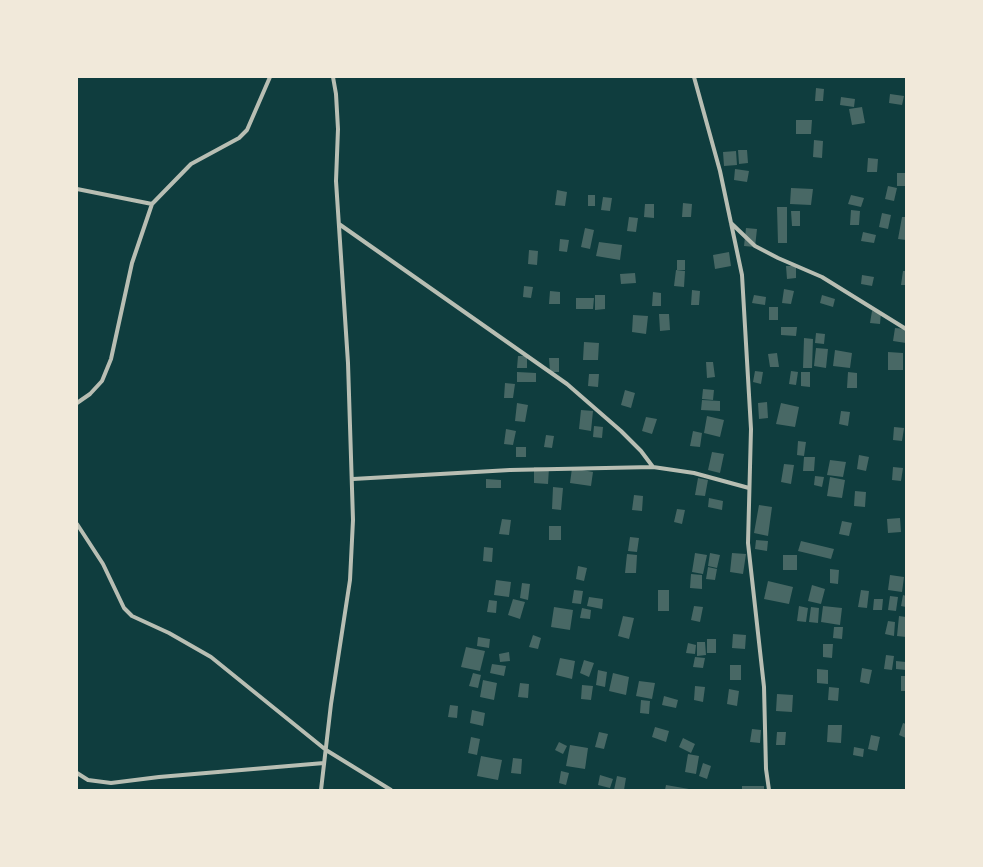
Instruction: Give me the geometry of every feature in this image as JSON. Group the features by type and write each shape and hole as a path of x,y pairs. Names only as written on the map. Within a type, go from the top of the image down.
{"street":[{"path":"77,402 90,394 102,381 111,359 132,263 152,204 191,164 239,138 247,130 270,77"},
{"path":"321,790 350,580 353,479 346,310 336,181 338,130 336,94 333,77"},
{"path":"694,77 718,164 742,275 751,429 748,543 764,686 766,769 769,790"},
{"path":"77,189 152,204"},
{"path":"731,222 755,246 778,258 822,277 906,329"},
{"path":"339,224 567,384 641,450 653,466"},
{"path":"353,479 510,470 653,466 694,473 750,488"},
{"path":"77,524 103,564 124,608 132,616 169,633 211,657 326,750 391,790"},
{"path":"77,773 88,780 111,783 159,777 324,763"}],"building":[{"path":"816,88 824,89 823,101 815,101"},
{"path":"890,94 904,96 902,105 889,103"},
{"path":"841,97 855,99 854,107 840,105"},
{"path":"862,107 865,123 852,125 849,109"},
{"path":"796,120 812,120 811,134 796,134"},
{"path":"814,140 823,141 822,158 813,157"},
{"path":"738,150 747,150 748,163 739,164"},
{"path":"736,151 737,165 724,166 723,152"},
{"path":"868,158 878,159 877,172 867,172"},
{"path":"735,169 749,171 747,182 734,180"},
{"path":"897,173 906,173 906,186 897,186"},
{"path":"888,186 897,188 894,201 885,199"},
{"path":"791,188 813,189 811,205 790,204"},
{"path":"557,190 567,192 565,206 555,205"},
{"path":"588,195 595,195 595,206 588,206"},
{"path":"851,195 864,198 861,207 848,204"},
{"path":"603,197 612,198 610,211 601,210"},
{"path":"683,203 692,204 691,217 682,217"},
{"path":"645,204 654,204 654,218 644,217"},
{"path":"777,207 787,207 787,243 778,243"},
{"path":"851,210 860,211 859,225 850,225"},
{"path":"791,211 800,211 800,226 792,226"},
{"path":"882,213 891,215 888,229 879,227"},
{"path":"629,217 638,218 636,232 627,231"},
{"path":"902,217 906,217 906,240 898,239"},
{"path":"585,228 594,230 590,249 581,247"},
{"path":"746,228 757,229 755,247 744,246"},
{"path":"863,232 876,235 874,243 861,241"},
{"path":"560,239 569,240 567,252 559,251"},
{"path":"599,242 622,245 620,260 596,256"},
{"path":"529,250 538,251 537,265 528,264"},
{"path":"729,252 731,266 715,269 713,255"},
{"path":"677,260 685,260 685,270 677,270"},
{"path":"786,266 796,266 796,278 787,279"},
{"path":"676,270 685,271 684,287 674,286"},
{"path":"903,271 906,271 906,285 901,285"},
{"path":"635,273 636,283 621,284 620,274"},
{"path":"862,275 874,277 872,286 861,284"},
{"path":"524,286 533,287 531,298 523,297"},
{"path":"784,289 794,291 791,304 782,303"},
{"path":"692,290 700,291 699,305 691,305"},
{"path":"550,291 560,292 560,304 549,304"},
{"path":"653,292 661,293 661,306 652,306"},
{"path":"595,295 605,295 605,309 595,310"},
{"path":"754,295 766,297 765,305 752,303"},
{"path":"822,295 835,299 833,307 820,303"},
{"path":"576,298 594,298 593,309 576,309"},
{"path":"769,307 778,307 778,320 769,320"},
{"path":"872,311 881,312 880,324 870,323"},
{"path":"659,314 669,314 670,330 660,331"},
{"path":"633,315 648,316 646,334 632,332"},
{"path":"781,327 797,327 796,336 781,335"},
{"path":"895,328 906,329 906,343 893,341"},
{"path":"816,333 825,334 824,344 815,343"},
{"path":"804,338 813,339 812,368 803,368"},
{"path":"584,342 599,343 598,360 583,360"},
{"path":"816,348 828,349 826,368 814,366"},
{"path":"835,350 852,353 850,368 833,366"},
{"path":"888,352 903,353 903,370 888,370"},
{"path":"777,353 779,367 770,367 768,354"},
{"path":"518,356 527,356 527,368 517,368"},
{"path":"549,358 559,358 559,372 550,372"},
{"path":"706,362 713,362 715,377 707,378"},
{"path":"755,371 763,372 761,384 753,382"},
{"path":"791,371 798,372 796,385 789,384"},
{"path":"517,372 536,373 536,382 517,382"},
{"path":"801,372 810,372 810,387 801,386"},
{"path":"848,372 857,373 857,388 847,388"},
{"path":"589,374 599,374 598,387 588,386"},
{"path":"505,383 515,384 513,398 504,398"},
{"path":"703,389 714,390 713,400 702,399"},
{"path":"625,390 635,393 631,408 621,405"},
{"path":"702,400 720,401 720,411 701,410"},
{"path":"767,402 768,418 759,419 758,403"},
{"path":"517,403 528,405 525,422 515,421"},
{"path":"781,403 799,407 795,427 776,424"},
{"path":"581,410 593,411 591,431 579,429"},
{"path":"841,411 850,412 848,426 839,424"},
{"path":"707,416 724,420 720,437 704,433"},
{"path":"646,417 657,419 652,434 642,431"},
{"path":"594,426 603,427 602,438 593,437"},
{"path":"894,427 904,428 902,441 893,440"},
{"path":"506,429 516,431 513,445 504,444"},
{"path":"693,431 702,433 700,447 690,446"},
{"path":"546,435 554,436 552,448 544,447"},
{"path":"798,441 806,442 804,456 797,455"},
{"path":"516,447 526,447 526,457 516,457"},
{"path":"712,452 724,454 720,473 708,470"},
{"path":"859,455 869,457 866,471 857,469"},
{"path":"804,457 815,457 814,471 803,471"},
{"path":"830,460 846,462 843,477 827,475"},
{"path":"784,464 794,465 791,484 781,482"},
{"path":"534,467 549,468 548,484 534,483"},
{"path":"893,467 903,468 901,481 892,480"},
{"path":"572,468 593,472 591,486 570,483"},
{"path":"815,476 824,477 822,487 814,485"},
{"path":"830,477 845,480 842,498 827,496"},
{"path":"698,478 708,480 705,496 695,495"},
{"path":"486,479 501,480 501,488 486,488"},
{"path":"553,487 563,488 561,510 552,509"},
{"path":"855,491 866,492 865,507 854,506"},
{"path":"634,495 643,496 642,511 632,510"},
{"path":"709,498 723,501 722,510 708,507"},
{"path":"759,505 772,507 768,536 754,533"},
{"path":"677,509 685,510 682,524 674,522"},
{"path":"900,518 901,532 888,533 887,519"},
{"path":"502,519 511,520 509,535 499,534"},
{"path":"842,521 852,523 849,536 839,534"},
{"path":"549,526 561,526 561,540 549,540"},
{"path":"630,537 639,538 637,552 628,551"},
{"path":"756,540 768,541 767,551 755,549"},
{"path":"801,541 834,549 831,559 798,551"},
{"path":"484,547 493,548 492,562 483,561"},
{"path":"695,553 707,555 703,574 692,572"},
{"path":"710,553 720,555 717,568 708,566"},
{"path":"732,553 746,554 743,574 730,572"},
{"path":"627,554 637,555 636,573 625,573"},
{"path":"783,555 797,555 797,570 783,570"},
{"path":"578,566 587,568 584,581 576,579"},
{"path":"708,567 717,569 715,580 706,579"},
{"path":"830,569 839,570 838,584 830,583"},
{"path":"691,574 702,575 702,589 690,588"},
{"path":"890,575 904,577 902,592 888,590"},
{"path":"496,580 511,582 509,597 494,595"},
{"path":"768,581 793,587 789,604 764,599"},
{"path":"522,583 530,584 528,600 520,598"},
{"path":"812,585 825,589 821,604 808,601"},
{"path":"574,590 583,591 581,604 572,603"},
{"path":"658,590 669,590 669,611 658,611"},
{"path":"861,590 869,591 867,608 858,607"},
{"path":"903,595 906,596 906,607 901,606"},
{"path":"890,596 898,597 896,611 888,610"},
{"path":"589,597 603,599 602,609 587,606"},
{"path":"513,599 525,602 520,619 508,615"},
{"path":"874,599 883,599 882,610 873,610"},
{"path":"489,600 497,601 496,613 487,612"},
{"path":"694,606 703,607 700,622 691,620"},
{"path":"799,606 808,608 806,622 797,621"},
{"path":"823,606 842,608 840,625 821,622"},
{"path":"554,607 573,610 570,630 551,627"},
{"path":"811,607 819,608 818,623 809,622"},
{"path":"582,608 591,610 590,619 580,618"},
{"path":"623,616 634,618 629,639 618,636"},
{"path":"899,616 906,617 906,637 897,636"},
{"path":"888,621 895,622 894,636 885,634"},
{"path":"834,627 843,627 842,639 833,638"},
{"path":"733,634 746,635 745,649 732,648"},
{"path":"533,635 541,638 538,649 529,647"},
{"path":"478,637 490,639 489,648 477,646"},
{"path":"707,639 716,639 716,653 707,653"},
{"path":"697,642 705,642 706,655 697,656"},
{"path":"688,643 696,645 695,654 686,653"},
{"path":"823,644 833,644 832,658 823,657"},
{"path":"466,647 485,651 480,671 461,667"},
{"path":"509,652 510,661 500,662 499,654"},
{"path":"886,655 894,656 892,670 884,669"},
{"path":"695,657 705,658 703,668 693,667"},
{"path":"560,658 575,661 572,679 556,675"},
{"path":"584,660 594,663 589,677 580,673"},
{"path":"896,661 906,662 906,670 896,669"},
{"path":"492,664 506,666 504,676 490,673"},
{"path":"730,665 741,665 741,680 730,680"},
{"path":"862,668 872,670 869,684 860,682"},
{"path":"817,669 828,670 828,684 817,683"},
{"path":"598,670 607,672 605,687 596,685"},
{"path":"473,673 481,675 478,688 469,686"},
{"path":"613,673 629,677 626,695 609,691"},
{"path":"901,676 906,676 906,691 901,691"},
{"path":"483,680 497,683 494,700 480,697"},
{"path":"639,681 655,683 652,699 636,696"},
{"path":"520,683 529,684 528,698 518,697"},
{"path":"582,685 593,686 591,700 581,699"},
{"path":"695,686 705,687 703,702 694,700"},
{"path":"829,687 839,688 838,701 828,700"},
{"path":"729,689 739,691 737,706 727,704"},
{"path":"777,694 793,695 792,712 776,711"},
{"path":"664,696 678,700 676,708 662,705"},
{"path":"641,700 650,701 649,714 640,713"},
{"path":"450,705 458,706 457,718 448,717"},
{"path":"472,710 485,713 483,726 470,723"},
{"path":"903,723 906,724 906,738 899,735"},
{"path":"828,725 842,725 841,743 827,742"},
{"path":"655,727 669,731 666,742 652,737"},
{"path":"752,729 761,730 760,743 750,742"},
{"path":"599,732 608,734 604,749 595,747"},
{"path":"777,732 786,732 785,745 776,745"},
{"path":"871,735 880,737 877,751 868,749"},
{"path":"471,737 480,739 477,755 468,753"},
{"path":"683,738 695,744 691,753 679,747"},
{"path":"559,742 567,746 563,754 555,750"},
{"path":"570,745 588,748 585,769 566,766"},
{"path":"854,747 864,749 863,757 853,755"},
{"path":"688,754 699,756 696,774 685,772"},
{"path":"481,756 502,760 498,780 477,776"},
{"path":"513,758 522,759 521,774 511,773"},
{"path":"703,763 711,766 707,779 699,776"},
{"path":"561,771 569,773 566,785 559,783"},
{"path":"600,775 613,779 610,788 598,785"},
{"path":"617,776 626,778 624,790 614,790"},
{"path":"666,785 689,789 689,790 665,790"},
{"path":"742,786 764,786 764,790 742,790"}]}
